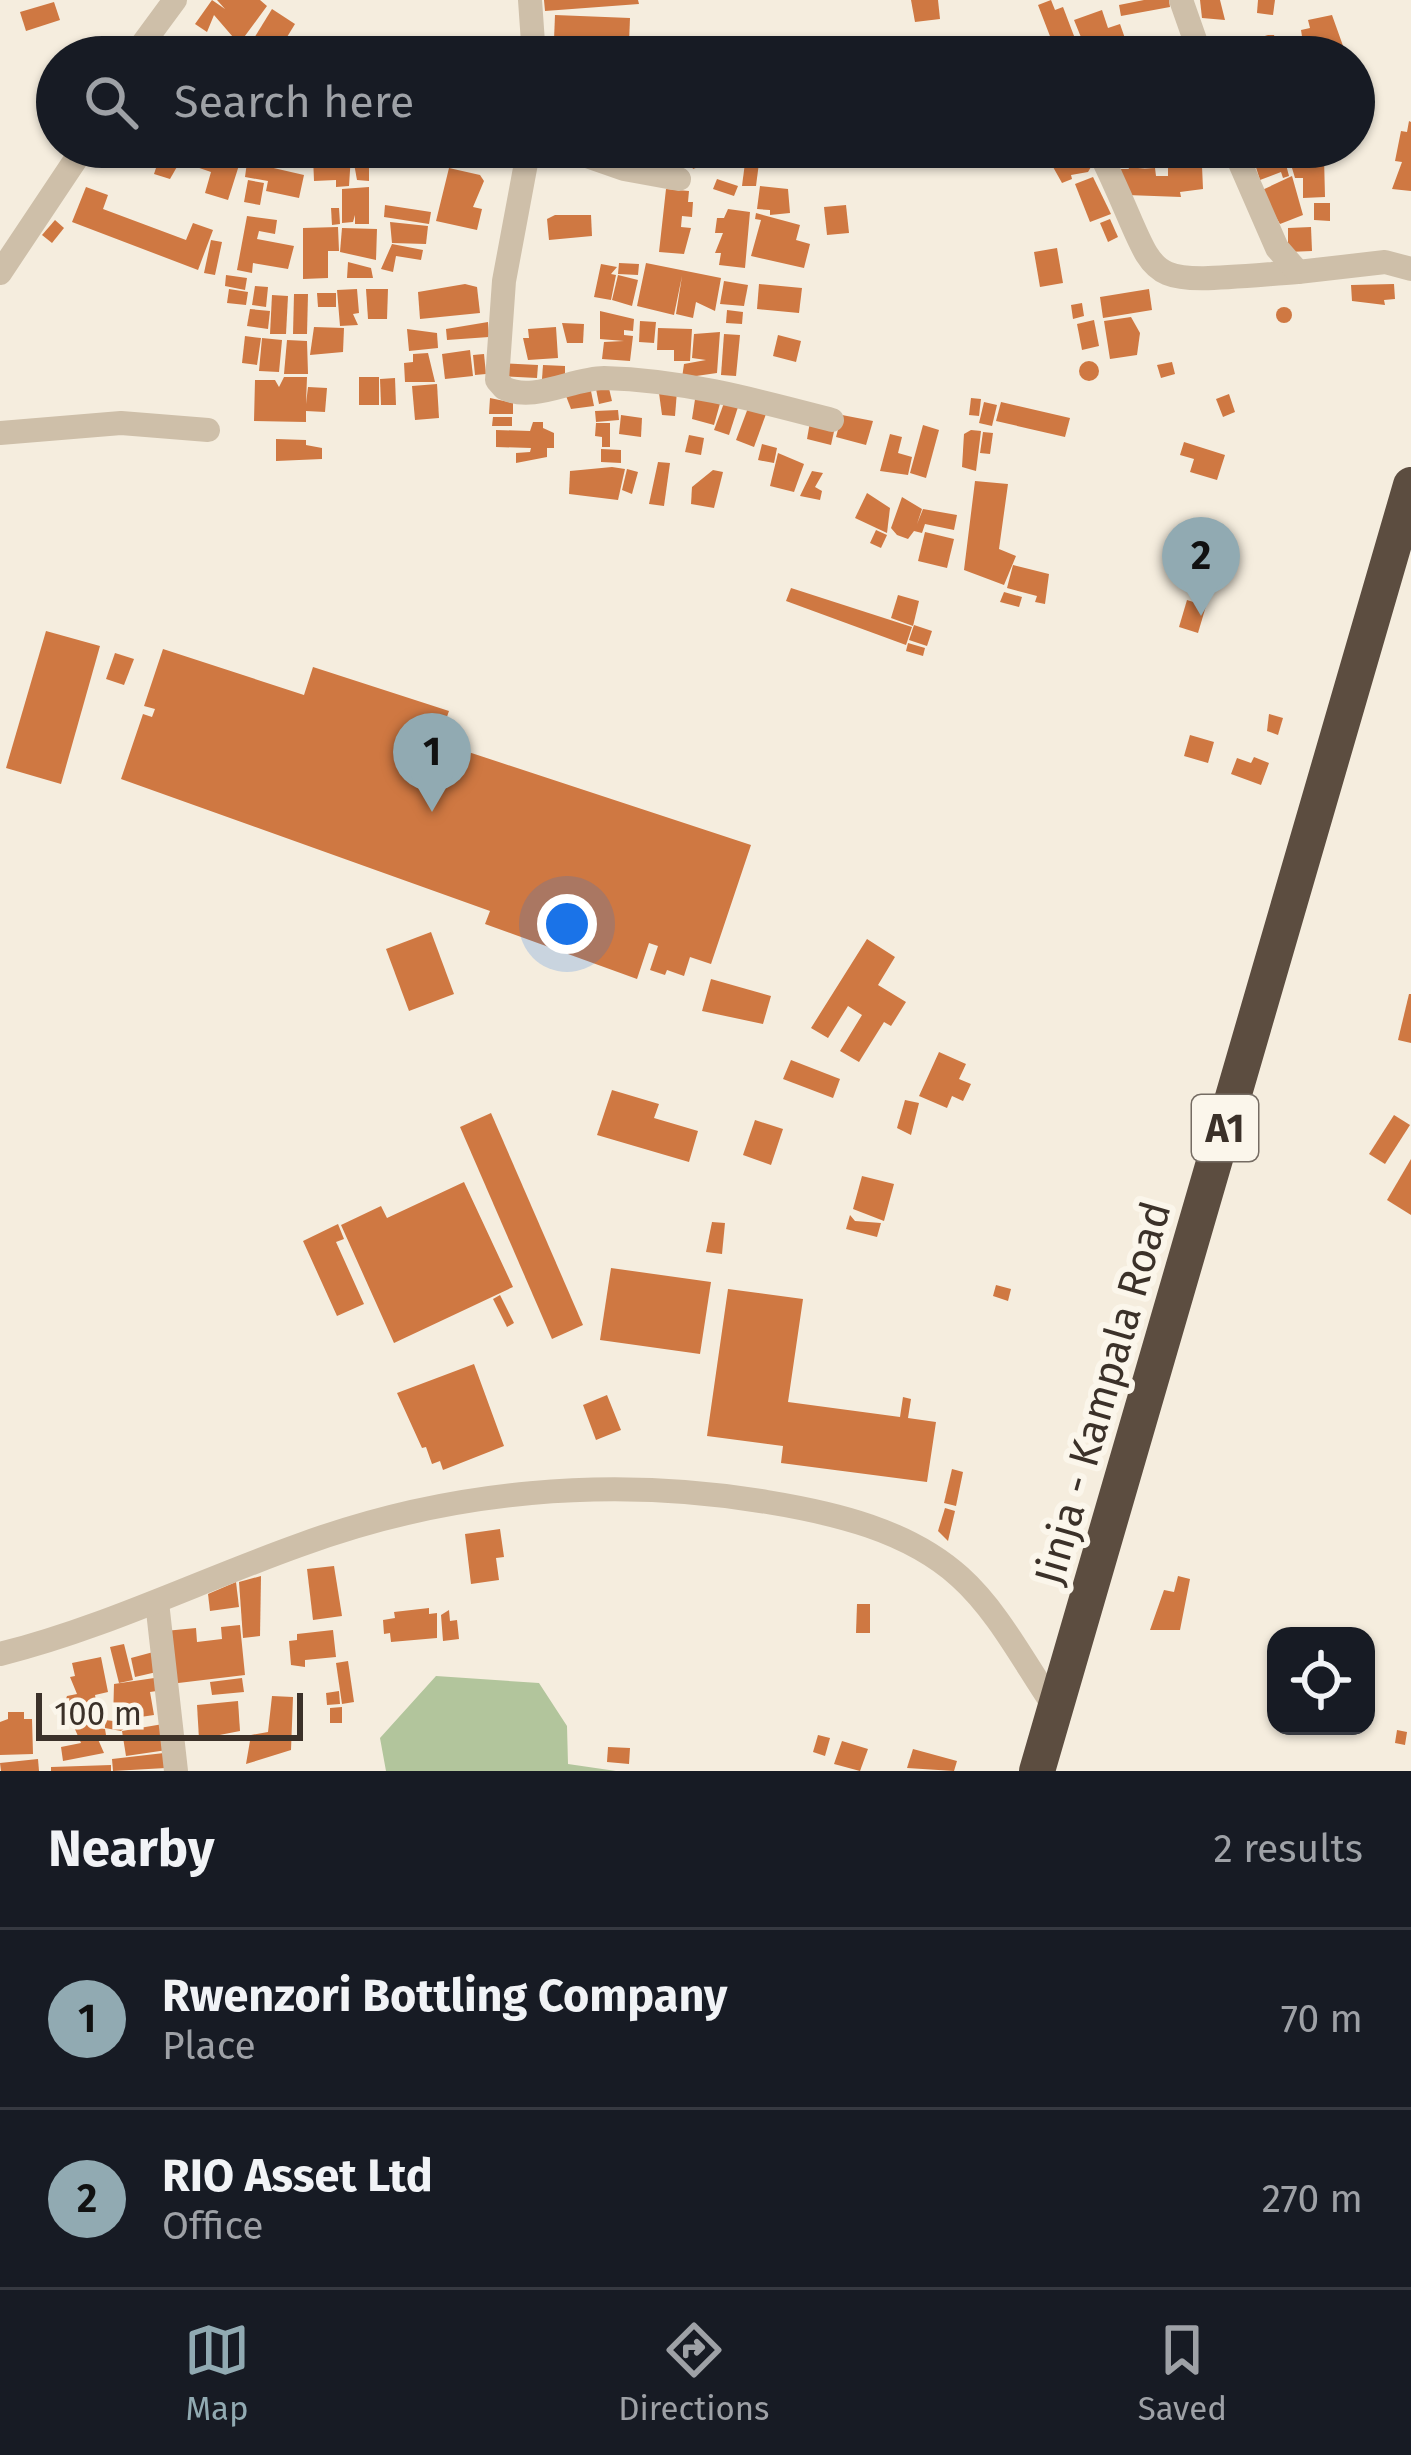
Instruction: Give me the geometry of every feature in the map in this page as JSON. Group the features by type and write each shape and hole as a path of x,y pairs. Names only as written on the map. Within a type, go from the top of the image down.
{"highway":[{"name":"Jinja - Kampala Road","path":"1037,1771 1411,485"}],"street":[{"path":"148,36 175,0"},
{"path":"530,0 533,36"},
{"path":"1181,0 1194,36"},
{"path":"0,273 70,168"},
{"path":"526,168 504,281 497,380 504,388 545,390 597,378 708,387 832,420"},
{"path":"619,168 679,179"},
{"path":"1105,168 1142,255 1163,276 1188,280 1385,262 1411,268"},
{"path":"1242,168 1277,248 1298,272"},
{"path":"0,433 121,423 208,430"},
{"path":"0,1654 70,1636 345,1529 482,1498 574,1488 695,1492 794,1506 886,1533 930,1553 977,1594 1056,1709"},
{"path":"158,1603 176,1771"}],"green space":[{"path":"436,1676 539,1683 567,1726 568,1764 616,1771 386,1771 380,1738"}],"building":[{"path":"212,0 225,9 217,0 260,0 267,6 245,36 232,36 214,15 207,32 195,24"},
{"path":"544,0 638,0 639,4 545,11"},
{"path":"911,0 938,0 940,19 915,22"},
{"path":"1051,0 1055,10 1063,7 1074,36 1050,36 1038,5"},
{"path":"1169,0 1170,7 1121,16 1119,5"},
{"path":"1200,0 1220,0 1225,20 1202,18"},
{"path":"1258,0 1275,0 1273,15 1257,13"},
{"path":"54,2 60,20 26,31 20,12"},
{"path":"272,9 295,24 288,36 255,36"},
{"path":"1102,10 1108,28 1120,24 1124,36 1080,36 1074,20"},
{"path":"555,15 630,18 629,36 554,36"},
{"path":"1332,15 1340,36 1302,36 1301,30 1310,28 1308,20"},
{"path":"1409,121 1411,191 1392,189 1402,162 1395,161 1401,131 1407,132"},
{"path":"156,168 176,168 170,179 154,174"},
{"path":"199,168 238,168 228,200 205,193 211,172"},
{"path":"246,168 304,175 299,198 266,191 268,181 245,177"},
{"path":"313,168 350,168 349,186 336,187 336,180 314,181"},
{"path":"355,168 369,168 369,181 357,180"},
{"path":"449,168 480,175 484,181 473,207 482,209 477,230 436,221"},
{"path":"744,168 758,168 756,186 742,186"},
{"path":"1054,168 1090,168 1071,175 1072,179 1062,183"},
{"path":"1155,168 1156,176 1168,176 1168,168 1202,168 1203,189 1180,192 1181,197 1127,195 1122,190 1121,169"},
{"path":"1256,168 1287,168 1289,176 1283,178 1281,172 1260,180"},
{"path":"1292,168 1324,168 1325,197 1303,198 1303,178 1295,178"},
{"path":"1292,176 1303,215 1280,224 1260,191"},
{"path":"1093,177 1111,214 1090,222 1075,184"},
{"path":"717,179 738,186 734,196 713,189"},
{"path":"248,180 264,183 260,205 244,202"},
{"path":"760,186 788,189 790,213 770,215 770,210 757,209"},
{"path":"86,187 108,195 103,209 186,240 193,223 213,230 198,270 72,222"},
{"path":"369,187 369,224 355,224 355,215 353,222 342,223 342,189"},
{"path":"666,189 689,191 688,202 693,202 692,217 682,216 681,227 691,228 684,254 659,252"},
{"path":"1314,203 1330,203 1330,221 1314,220"},
{"path":"385,205 431,212 429,224 384,217"},
{"path":"846,205 849,233 827,235 824,207"},
{"path":"331,208 339,208 340,224 332,225"},
{"path":"728,209 750,212 745,268 719,265 721,253 715,253 723,233 715,233 717,218 724,218"},
{"path":"756,213 800,225 796,240 810,244 804,268 751,256 761,220 755,219"},
{"path":"591,215 592,236 549,240 547,219"},
{"path":"247,216 277,220 275,234 259,231 257,239 294,246 288,269 253,263 252,273 237,270"},
{"path":"1110,219 1118,237 1108,242 1100,223"},
{"path":"55,220 64,228 52,243 42,235"},
{"path":"390,222 428,226 426,244 392,243"},
{"path":"338,227 339,251 328,251 328,278 303,279 303,228"},
{"path":"1311,227 1312,251 1288,252 1288,228"},
{"path":"342,228 377,229 376,260 340,252"},
{"path":"211,240 222,242 215,275 204,273"},
{"path":"392,244 423,250 421,260 396,256 393,272 381,269"},
{"path":"1057,248 1063,283 1040,287 1034,252"},
{"path":"348,262 371,268 373,278 347,278"},
{"path":"619,263 639,264 638,275 618,274"},
{"path":"646,263 721,278 715,311 696,302 693,318 676,314 682,276 674,315 637,306"},
{"path":"601,264 617,267 611,274 616,275 611,300 594,297"},
{"path":"226,275 247,278 245,290 225,286"},
{"path":"618,275 638,280 632,306 612,300"},
{"path":"724,281 748,285 744,306 720,304"},
{"path":"465,284 477,287 480,313 420,319 418,292"},
{"path":"759,284 802,288 799,313 757,309"},
{"path":"1394,284 1395,299 1384,300 1385,305 1352,301 1351,285"},
{"path":"255,286 268,287 266,307 252,305"},
{"path":"229,289 248,292 246,305 227,303"},
{"path":"357,289 359,313 353,314 358,325 340,326 337,290"},
{"path":"366,289 388,289 387,319 368,319"},
{"path":"1149,289 1152,310 1103,318 1100,297"},
{"path":"317,293 336,293 336,307 318,307"},
{"path":"294,294 308,294 307,334 293,334"},
{"path":"272,295 288,296 286,334 270,334"},
{"path":"1082,303 1084,316 1073,319 1071,305"},
{"path":"1284,307 1292,315 1284,323 1276,315"},
{"path":"250,309 270,311 268,329 247,326"},
{"path":"727,310 743,312 742,324 726,323"},
{"path":"600,311 634,319 633,331 624,330 624,335 633,336 630,361 602,359 604,342 624,341 600,339"},
{"path":"1131,317 1140,333 1137,355 1110,359 1104,321"},
{"path":"1094,320 1099,346 1082,350 1077,324"},
{"path":"640,321 656,322 654,343 639,342"},
{"path":"488,322 489,337 447,340 446,329"},
{"path":"562,323 584,324 583,343 567,343"},
{"path":"314,327 344,328 343,352 310,355"},
{"path":"556,327 558,358 528,360 523,338 529,338 528,329"},
{"path":"658,328 692,329 690,361 674,361 674,350 657,350"},
{"path":"407,329 437,333 438,348 409,351"},
{"path":"720,332 717,373 682,378 684,364 706,360 692,358 694,334"},
{"path":"724,334 740,335 736,376 721,375"},
{"path":"778,335 801,341 796,362 773,356"},
{"path":"245,336 261,338 257,365 242,363"},
{"path":"262,338 282,340 279,372 259,371"},
{"path":"287,340 307,341 308,374 284,374"},
{"path":"470,350 473,376 445,379 442,354"},
{"path":"428,353 435,382 405,382 404,363 413,362 413,354"},
{"path":"484,354 486,374 475,375 473,355"},
{"path":"1089,361 1099,371 1089,381 1079,371"},
{"path":"1172,362 1175,374 1161,378 1157,365"},
{"path":"500,363 538,365 537,378 499,376"},
{"path":"543,365 565,366 565,380 542,379"},
{"path":"284,377 307,377 306,404 308,387 327,388 325,412 306,411 306,422 254,421 255,380 275,380 279,387"},
{"path":"359,377 379,377 379,405 359,405"},
{"path":"395,378 396,405 381,405 380,379"},
{"path":"607,380 612,401 599,404 595,384"},
{"path":"437,384 439,418 415,420 412,386"},
{"path":"590,386 594,406 571,409 563,388"},
{"path":"677,391 675,416 662,415 659,393"},
{"path":"696,393 721,400 714,425 692,419"},
{"path":"1229,394 1235,412 1223,417 1216,399"},
{"path":"490,398 513,403 513,414 489,414"},
{"path":"971,398 981,399 979,416 969,415"},
{"path":"984,402 997,405 992,426 979,423"},
{"path":"1001,402 1070,418 1065,437 996,421"},
{"path":"724,403 738,407 729,435 714,430"},
{"path":"748,408 766,414 754,447 736,440"},
{"path":"618,410 619,420 596,422 595,411"},
{"path":"621,415 642,418 641,437 619,434"},
{"path":"842,415 873,421 866,445 836,437"},
{"path":"493,417 512,417 512,426 492,426"},
{"path":"533,422 543,422 543,428 554,433 554,448 547,448 547,457 516,463 516,453 531,448 496,447 496,430 530,431"},
{"path":"810,422 835,427 831,445 807,439"},
{"path":"596,423 610,423 610,447 602,447 602,437 595,436"},
{"path":"923,425 939,430 926,478 910,473"},
{"path":"981,431 976,471 962,467 964,434"},
{"path":"983,432 993,433 990,454 980,453"},
{"path":"890,434 902,437 898,453 912,457 908,475 880,471"},
{"path":"689,435 704,438 701,455 685,452"},
{"path":"276,439 306,440 306,445 322,448 322,459 276,461"},
{"path":"1184,442 1225,455 1217,480 1190,472 1194,459 1180,455"},
{"path":"762,444 777,448 774,463 758,460"},
{"path":"601,449 621,450 621,463 601,462"},
{"path":"778,453 804,464 794,492 770,486"},
{"path":"658,462 670,463 664,506 649,504"},
{"path":"625,469 618,500 569,494 570,471"},
{"path":"627,469 638,472 632,494 622,490"},
{"path":"713,470 723,472 714,508 691,504 692,487"},
{"path":"812,471 823,473 815,487 822,491 820,500 800,496"},
{"path":"975,481 1008,484 999,549 1016,556 1004,585 964,570"},
{"path":"867,493 890,508 887,533 855,518"},
{"path":"902,497 922,509 917,524 923,509 957,515 954,530 925,524 922,533 914,531 908,539 897,535 891,528"},
{"path":"876,530 887,535 881,548 870,543"},
{"path":"925,532 954,539 947,568 918,561"},
{"path":"1013,565 1049,574 1045,604 1035,602 1037,596 1007,588"},
{"path":"791,588 912,627 906,645 786,601"},
{"path":"1004,592 1022,597 1019,607 1000,602"},
{"path":"898,595 919,601 913,626 891,618"},
{"path":"1187,600 1206,606 1198,633 1179,627"},
{"path":"914,625 932,631 927,646 909,640"},
{"path":"46,631 100,646 61,784 6,768"},
{"path":"908,643 925,648 923,656 906,651"},
{"path":"163,649 304,695 313,667 449,711 438,742 751,845 711,964 690,957 684,976 650,970 658,946 649,943 637,979 485,924 490,911 121,779 143,714 152,717 155,709 144,706"},
{"path":"115,653 134,659 124,685 106,679"},
{"path":"1269,714 1283,718 1278,735 1267,731"},
{"path":"1190,735 1214,742 1208,763 1184,756"},
{"path":"1254,757 1269,763 1261,785 1231,774 1237,758 1251,763"},
{"path":"431,932 454,994 409,1011 386,949"},
{"path":"867,939 895,957 878,985 906,1002 891,1026 884,1022 859,1062 840,1051 862,1015 848,1006 828,1038 811,1028"},
{"path":"711,979 771,996 763,1024 702,1011"},
{"path":"1411,994 1411,1043 1398,1040"},
{"path":"939,1052 966,1064 959,1079 971,1084 963,1101 952,1096 947,1108 919,1096"},
{"path":"791,1060 840,1079 833,1098 783,1079"},
{"path":"612,1090 659,1104 654,1118 698,1131 689,1162 597,1135"},
{"path":"905,1100 919,1103 911,1135 897,1128"},
{"path":"491,1113 583,1325 552,1339 460,1127"},
{"path":"1394,1115 1410,1125 1385,1164 1369,1154"},
{"path":"755,1120 783,1129 771,1165 743,1155"},
{"path":"1411,1159 1411,1215 1387,1200"},
{"path":"862,1176 894,1184 884,1221 853,1209"},
{"path":"464,1182 513,1287 394,1343 341,1225 381,1206 387,1218"},
{"path":"850,1215 855,1221 881,1223 877,1237 846,1229"},
{"path":"712,1222 725,1223 722,1254 706,1252"},
{"path":"338,1224 344,1239 336,1242 364,1304 337,1316 303,1241"},
{"path":"611,1268 711,1282 700,1354 600,1340"},
{"path":"996,1285 1011,1289 1008,1301 993,1296"},
{"path":"728,1289 803,1299 788,1402 900,1417 903,1397 911,1399 908,1418 936,1422 927,1482 781,1463 783,1446 707,1436"},
{"path":"500,1295 514,1323 507,1327 493,1299"},
{"path":"474,1364 504,1446 443,1470 440,1461 432,1464 426,1447 422,1448 397,1393"},
{"path":"607,1395 621,1430 596,1440 583,1405"},
{"path":"952,1469 963,1472 956,1506 944,1503"},
{"path":"945,1508 955,1511 948,1541 938,1531"},
{"path":"500,1529 504,1557 496,1558 499,1580 471,1584 465,1534"},
{"path":"334,1566 342,1616 313,1620 307,1569"},
{"path":"261,1576 260,1636 243,1638 239,1582"},
{"path":"1178,1576 1190,1579 1180,1630 1150,1630 1164,1590 1174,1592"},
{"path":"236,1582 239,1607 210,1611 208,1594"},
{"path":"857,1604 870,1604 870,1633 856,1633"},
{"path":"429,1608 429,1614 437,1613 437,1638 391,1642 390,1633 384,1634 383,1620 395,1618 394,1612"},
{"path":"449,1610 450,1621 457,1620 459,1639 443,1641 441,1615"},
{"path":"240,1625 245,1675 170,1684 165,1631 196,1628 197,1642 222,1639 221,1627"},
{"path":"333,1630 336,1657 305,1660 305,1667 291,1665 289,1641 297,1640 297,1634"},
{"path":"124,1644 133,1680 119,1683 110,1647"},
{"path":"157,1651 161,1671 135,1677 131,1658"},
{"path":"101,1657 108,1692 95,1695 101,1727 95,1728 105,1729 106,1735 97,1737 104,1753 63,1761 61,1747 81,1743 64,1704 67,1696 77,1694 70,1677 75,1676 72,1663"},
{"path":"348,1661 354,1702 342,1704 336,1663"},
{"path":"161,1677 163,1690 150,1692 154,1715 120,1720 126,1727 121,1731 105,1728 105,1720 113,1721 114,1684"},
{"path":"242,1678 244,1692 212,1695 210,1682"},
{"path":"339,1691 340,1704 327,1705 326,1693"},
{"path":"272,1696 293,1697 291,1750 246,1764 251,1735 268,1732"},
{"path":"238,1701 240,1731 199,1739 197,1705"},
{"path":"342,1707 342,1723 330,1723 330,1708"},
{"path":"8,1712 24,1712 24,1719 32,1719 33,1754 0,1755 0,1722 8,1719"},
{"path":"163,1724 167,1750 126,1756 122,1731"},
{"path":"1397,1730 1407,1732 1405,1745 1395,1743"},
{"path":"818,1735 830,1738 825,1756 813,1752"},
{"path":"842,1741 868,1749 860,1771 834,1764"},
{"path":"608,1747 630,1748 629,1764 607,1762"},
{"path":"913,1749 957,1761 954,1771 907,1768"},
{"path":"164,1753 166,1768 113,1771 112,1759"},
{"path":"38,1759 39,1771 1,1771 0,1763"},
{"path":"111,1765 111,1771 51,1771 51,1767"}],"place":[{"name":"RIO Asset Ltd","path":"1201,616"},
{"name":"Rwenzori Bottling Company","path":"432,812"}]}
